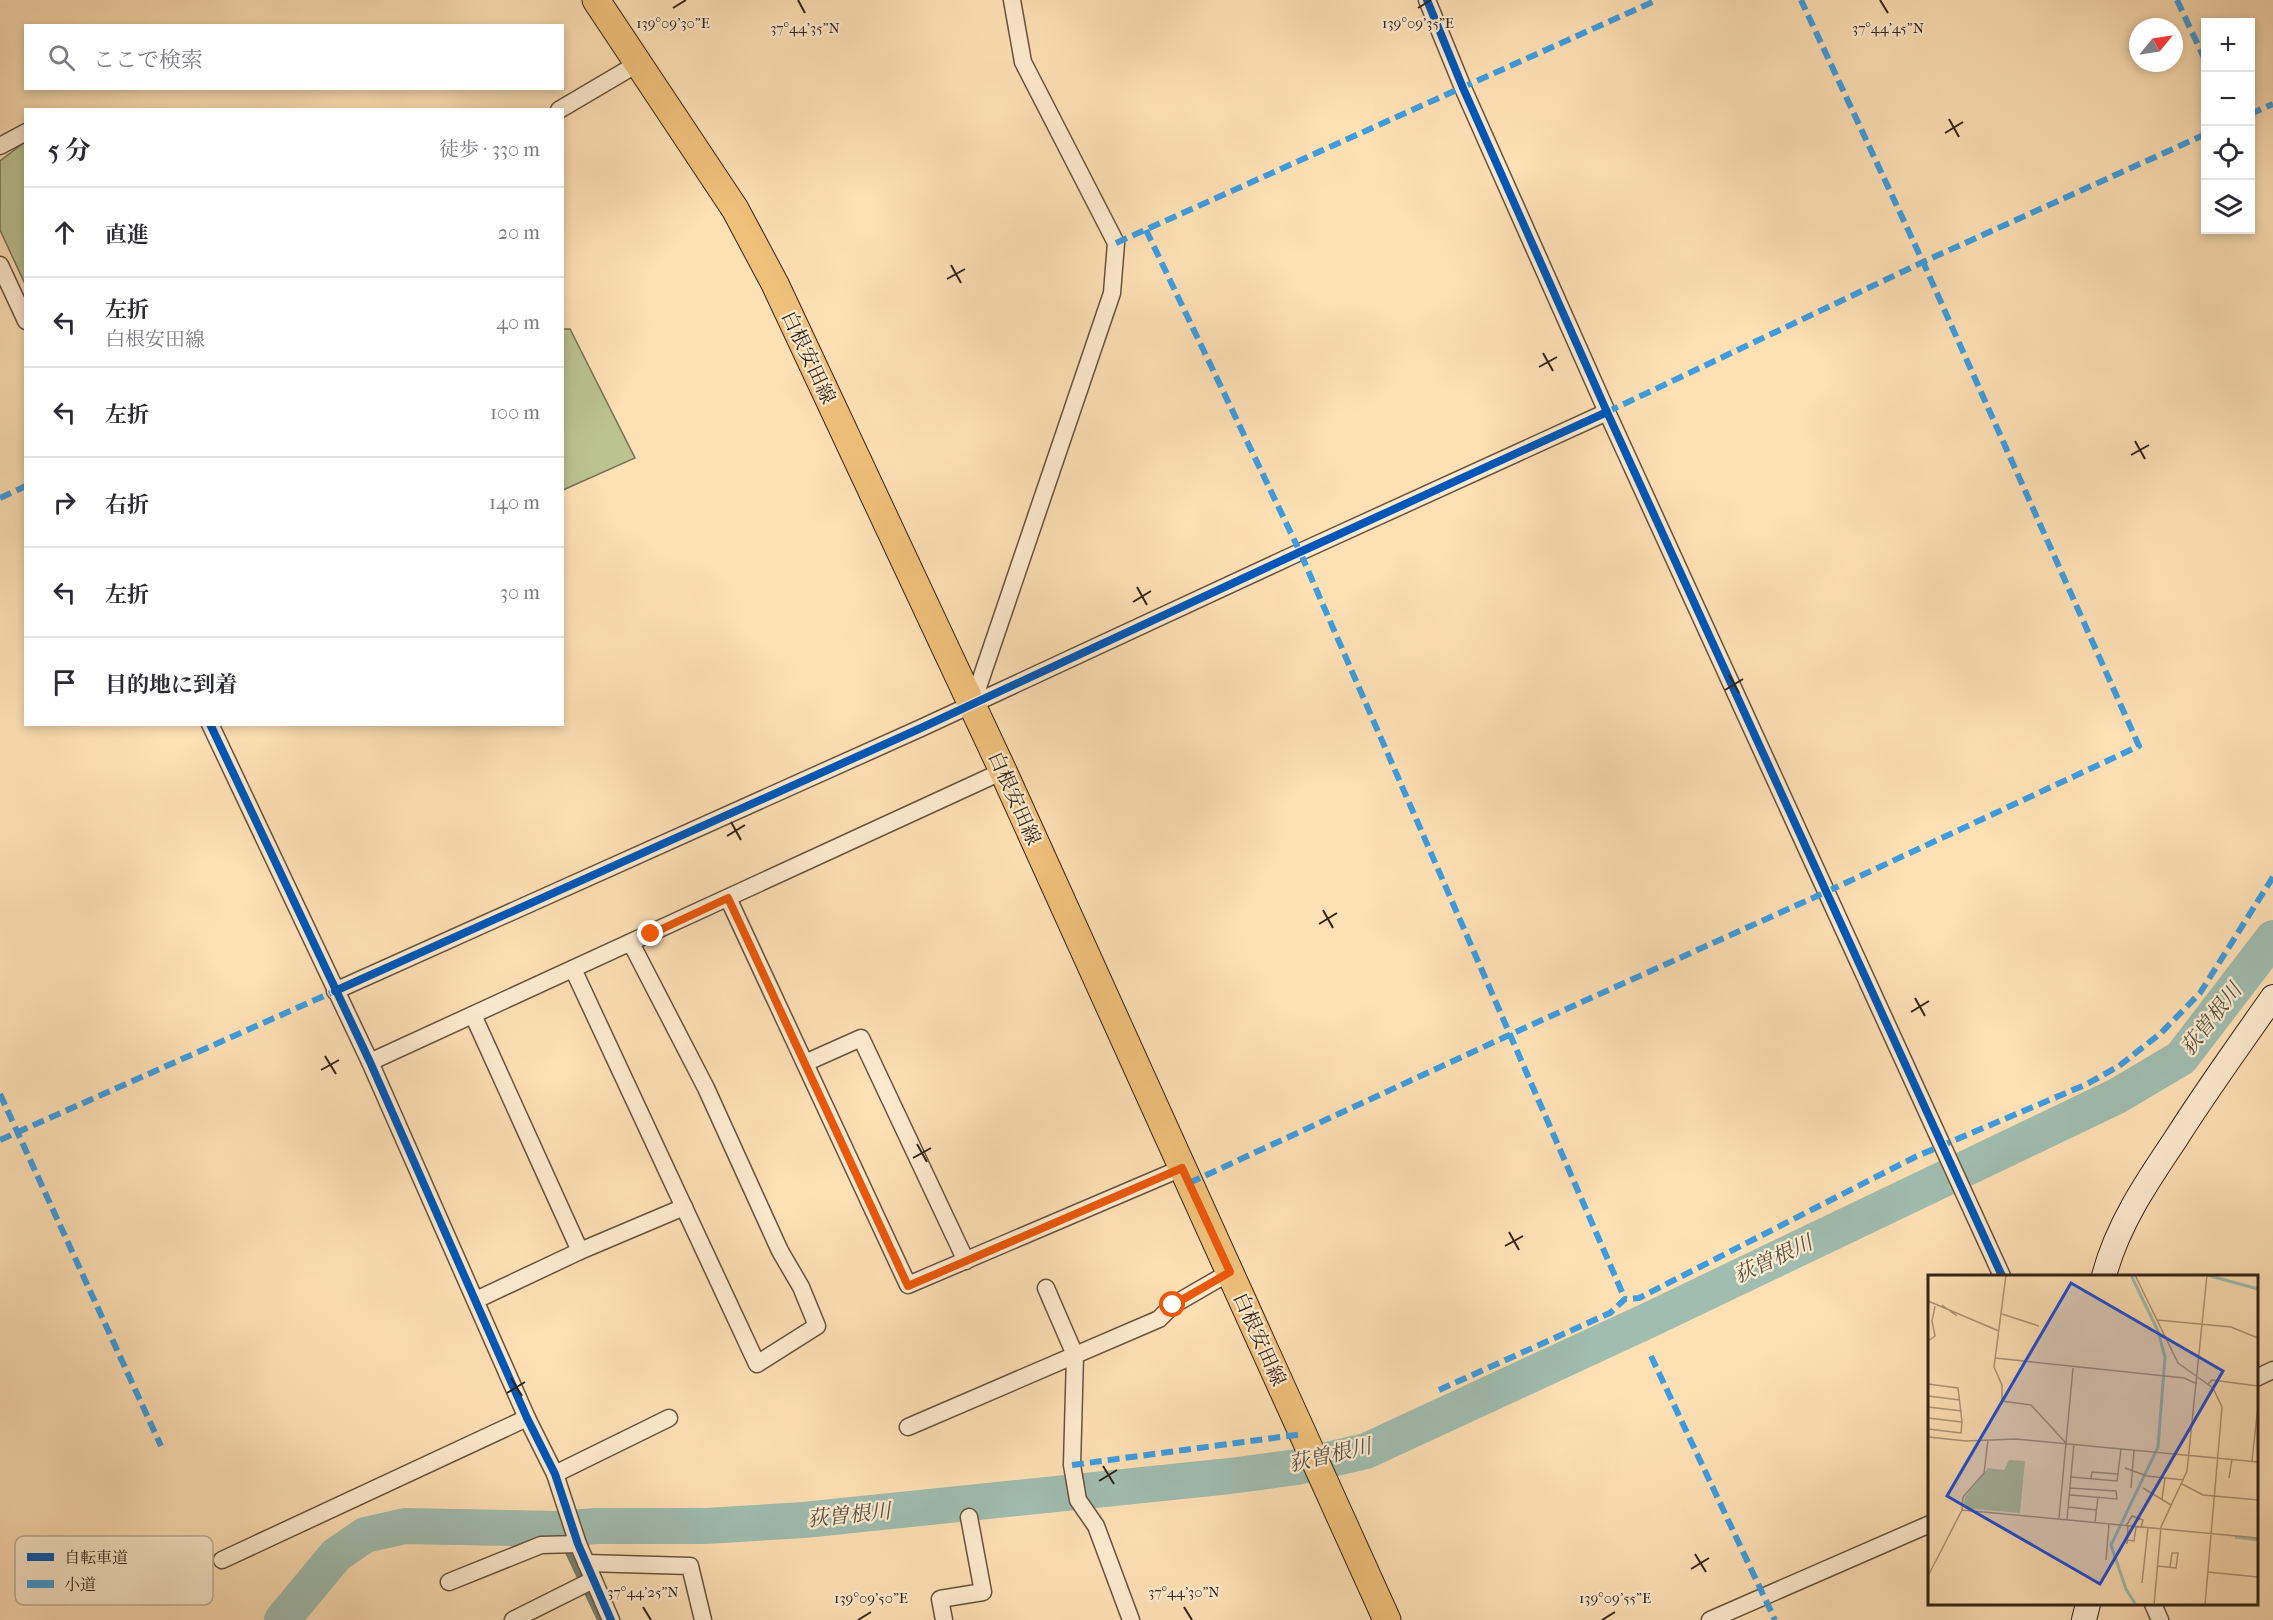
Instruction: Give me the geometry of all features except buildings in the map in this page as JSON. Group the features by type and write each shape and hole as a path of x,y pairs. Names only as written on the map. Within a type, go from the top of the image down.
{"main road":[{"name":"白根安田線","path":"596,0 735,209 775,284 1003,771 1387,1620"}],"street":[{"path":"972,705 1112,293 1116,243 1023,62 1012,0"},
{"path":"1427,0 1463,88 1607,412 2002,1275"},
{"path":"562,108 633,57"},
{"path":"0,146 24,133"},
{"path":"0,265 24,317"},
{"path":"335,991 972,705 1607,412"},
{"path":"211,726 370,1062 527,1418 555,1474 578,1544 611,1620"},
{"path":"370,1062 1003,771"},
{"path":"728,898 908,1286 1182,1168"},
{"path":"573,969 757,1364 817,1326 801,1287 780,1251 706,1088 631,943"},
{"path":"2104,1275 2110,1252 2142,1189 2203,1096 2273,997"},
{"path":"473,1015 580,1251"},
{"path":"805,1063 861,1038 966,1261"},
{"path":"476,1300 580,1251 684,1207"},
{"path":"908,1427 1159,1319 1173,1305 1230,1272"},
{"path":"1046,1288 1075,1355 1073,1475 1078,1500 1096,1526 1131,1620"},
{"path":"2258,1377 2273,1370"},
{"path":"222,1560 527,1418"},
{"path":"555,1474 669,1418"},
{"path":"944,1620 940,1599 983,1592 969,1517"},
{"path":"1710,1620 1928,1524"},
{"path":"449,1582 541,1545 578,1544"},
{"path":"586,1563 690,1566 703,1620"},
{"path":"513,1620 593,1580"},
{"path":"2084,1620 2088,1605"},
{"path":"2154,1605 2160,1620"}],"green space":[{"path":"24,143 24,282 0,230 0,161"},
{"path":"564,329 570,329 635,458 564,490"}],"waterway":[{"name":"荻曽根川","path":"282,1620 336,1555 365,1535 405,1526 557,1529 596,1526 706,1526 804,1520 1230,1476 1297,1467 1366,1451 1649,1320 2117,1096 2181,1058 2273,938"},
{"path":"557,1529 600,1620"}],"marked path":[{"path":"1116,243 1657,0"},
{"path":"1189,1183 1826,892 2139,746 1923,262 1801,0"},
{"path":"2177,0 2201,51"},
{"path":"2255,112 2273,104"},
{"path":"1607,412 1923,262 2201,136"},
{"path":"1146,230 1300,552 1625,1299"},
{"path":"0,498 24,487"},
{"path":"1439,1390 1610,1313 1625,1299 1639,1298 1915,1157 2087,1084 2119,1066 2161,1033 2200,993 2273,877"},
{"path":"0,1140 335,991"},
{"path":"0,1094 161,1446"},
{"path":"1651,1356 1775,1620"},
{"path":"1072,1465 1303,1434"}],"cycle path":[{"path":"1427,0 1463,88 1607,412 2002,1275"},
{"path":"335,991 921,728 1607,412"},
{"path":"211,726 370,1062 527,1418 555,1474 578,1544 611,1620"}],"route":[{"path":"651,934 728,898 908,1286 1182,1168 1230,1272 1173,1305"}]}
